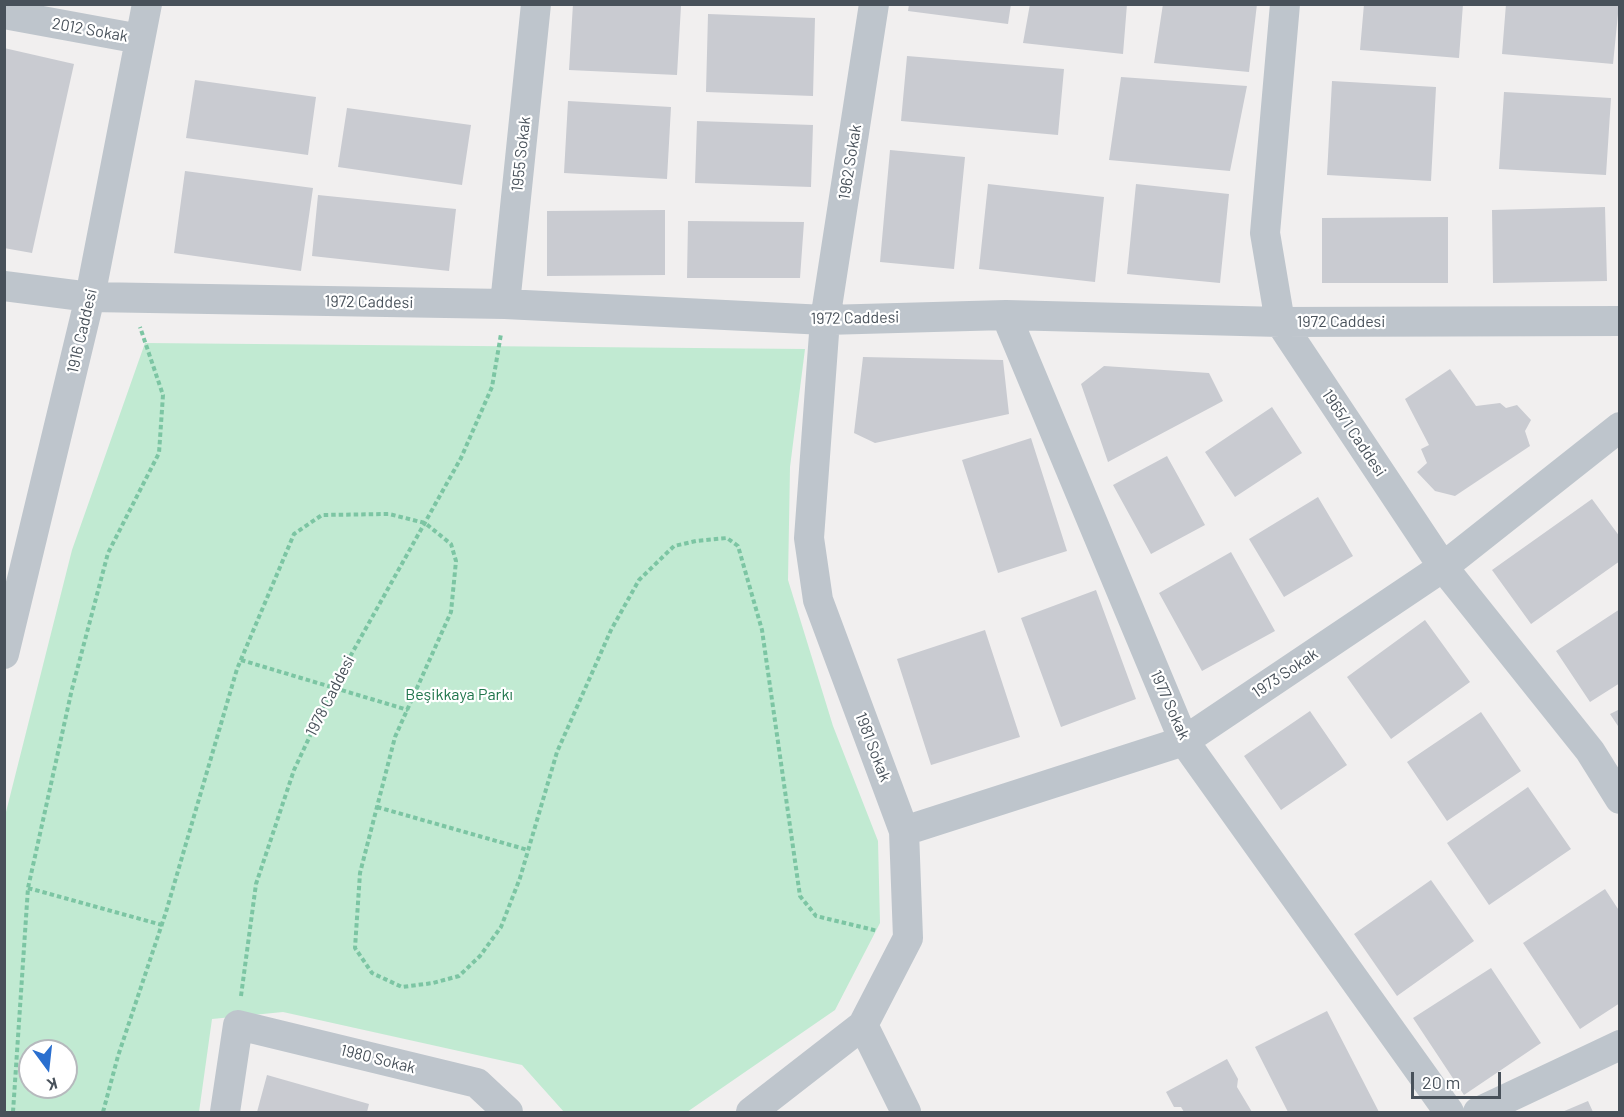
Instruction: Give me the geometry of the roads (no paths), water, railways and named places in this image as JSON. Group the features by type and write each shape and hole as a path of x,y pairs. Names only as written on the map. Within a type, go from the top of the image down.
{"street":[{"name":"1916 Caddesi","path":"4,654 90,297 147,4"},
{"name":"1955 Sokak","path":"506,304 536,4"},
{"name":"1962 Sokak","path":"825,320 874,4"},
{"name":"1965/1 Caddesi","path":"1285,4 1265,233 1280,322 1443,567 1590,751 1620,799"},
{"name":"2012 Sokak","path":"4,14 140,39"},
{"name":"1972 Caddesi","path":"4,286 90,297 506,304 825,320 1006,315 1280,322 1620,321"},
{"name":"1977 Sokak","path":"1006,315 1184,741 1449,1113"},
{"name":"1981 Sokak","path":"751,1113 863,1025 908,938 904,831 818,600 809,538 825,320"},
{"name":"1973 Sokak","path":"904,831 1184,741 1443,567 1620,427"},
{"name":"1980 Sokak","path":"225,1113 238,1025 477,1083 508,1113"},
{"path":"863,1025 906,1113"},
{"path":"1478,1113 1620,1044"}],"park label":[{"name":"Beşikkaya Parkı","path":"459,695"}]}
